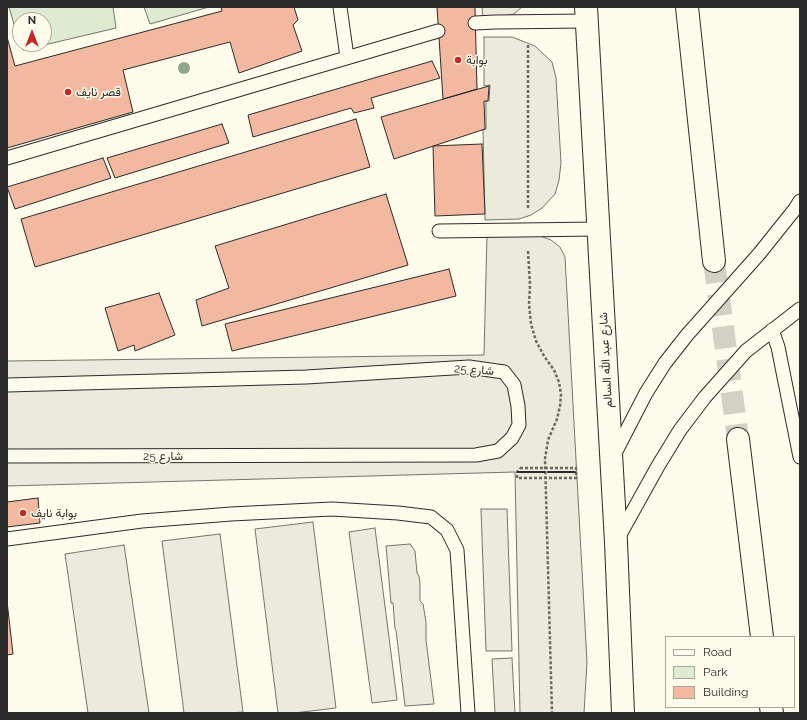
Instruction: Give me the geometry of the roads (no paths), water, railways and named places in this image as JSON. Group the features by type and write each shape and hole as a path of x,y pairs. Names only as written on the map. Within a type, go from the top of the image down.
{"main road":[{"path":"687,7 714,261"},
{"name":"شارع عبد الله السالم","path":"586,14 616,542 623,713"},
{"path":"738,439 762,636"}],"lane":[{"path":"340,7 347,57"},
{"path":"475,23 528,21 586,14"},
{"path":"7,158 438,31"},
{"path":"611,460 646,393 665,363 687,335 759,254 795,210 800,201"},
{"path":"439,231 599,228"},
{"path":"616,542 658,466 680,430 724,374 746,351 800,309"},
{"path":"772,330 778,347 800,457"},
{"name":"شارع 25","path":"7,385 306,377 469,367 504,372 514,386 518,406 519,425 512,438 498,452 476,455 7,456"},
{"path":"7,539 142,521 231,514 332,509 398,513 431,517 447,530 457,550 468,713"}],"tunnel":[{"path":"714,261 738,439"}],"place":[{"name":"بوابة","path":"458,60"},
{"name":"قصر نايف","path":"68,92"},
{"name":"بوابة نايف","path":"23,513"}]}
